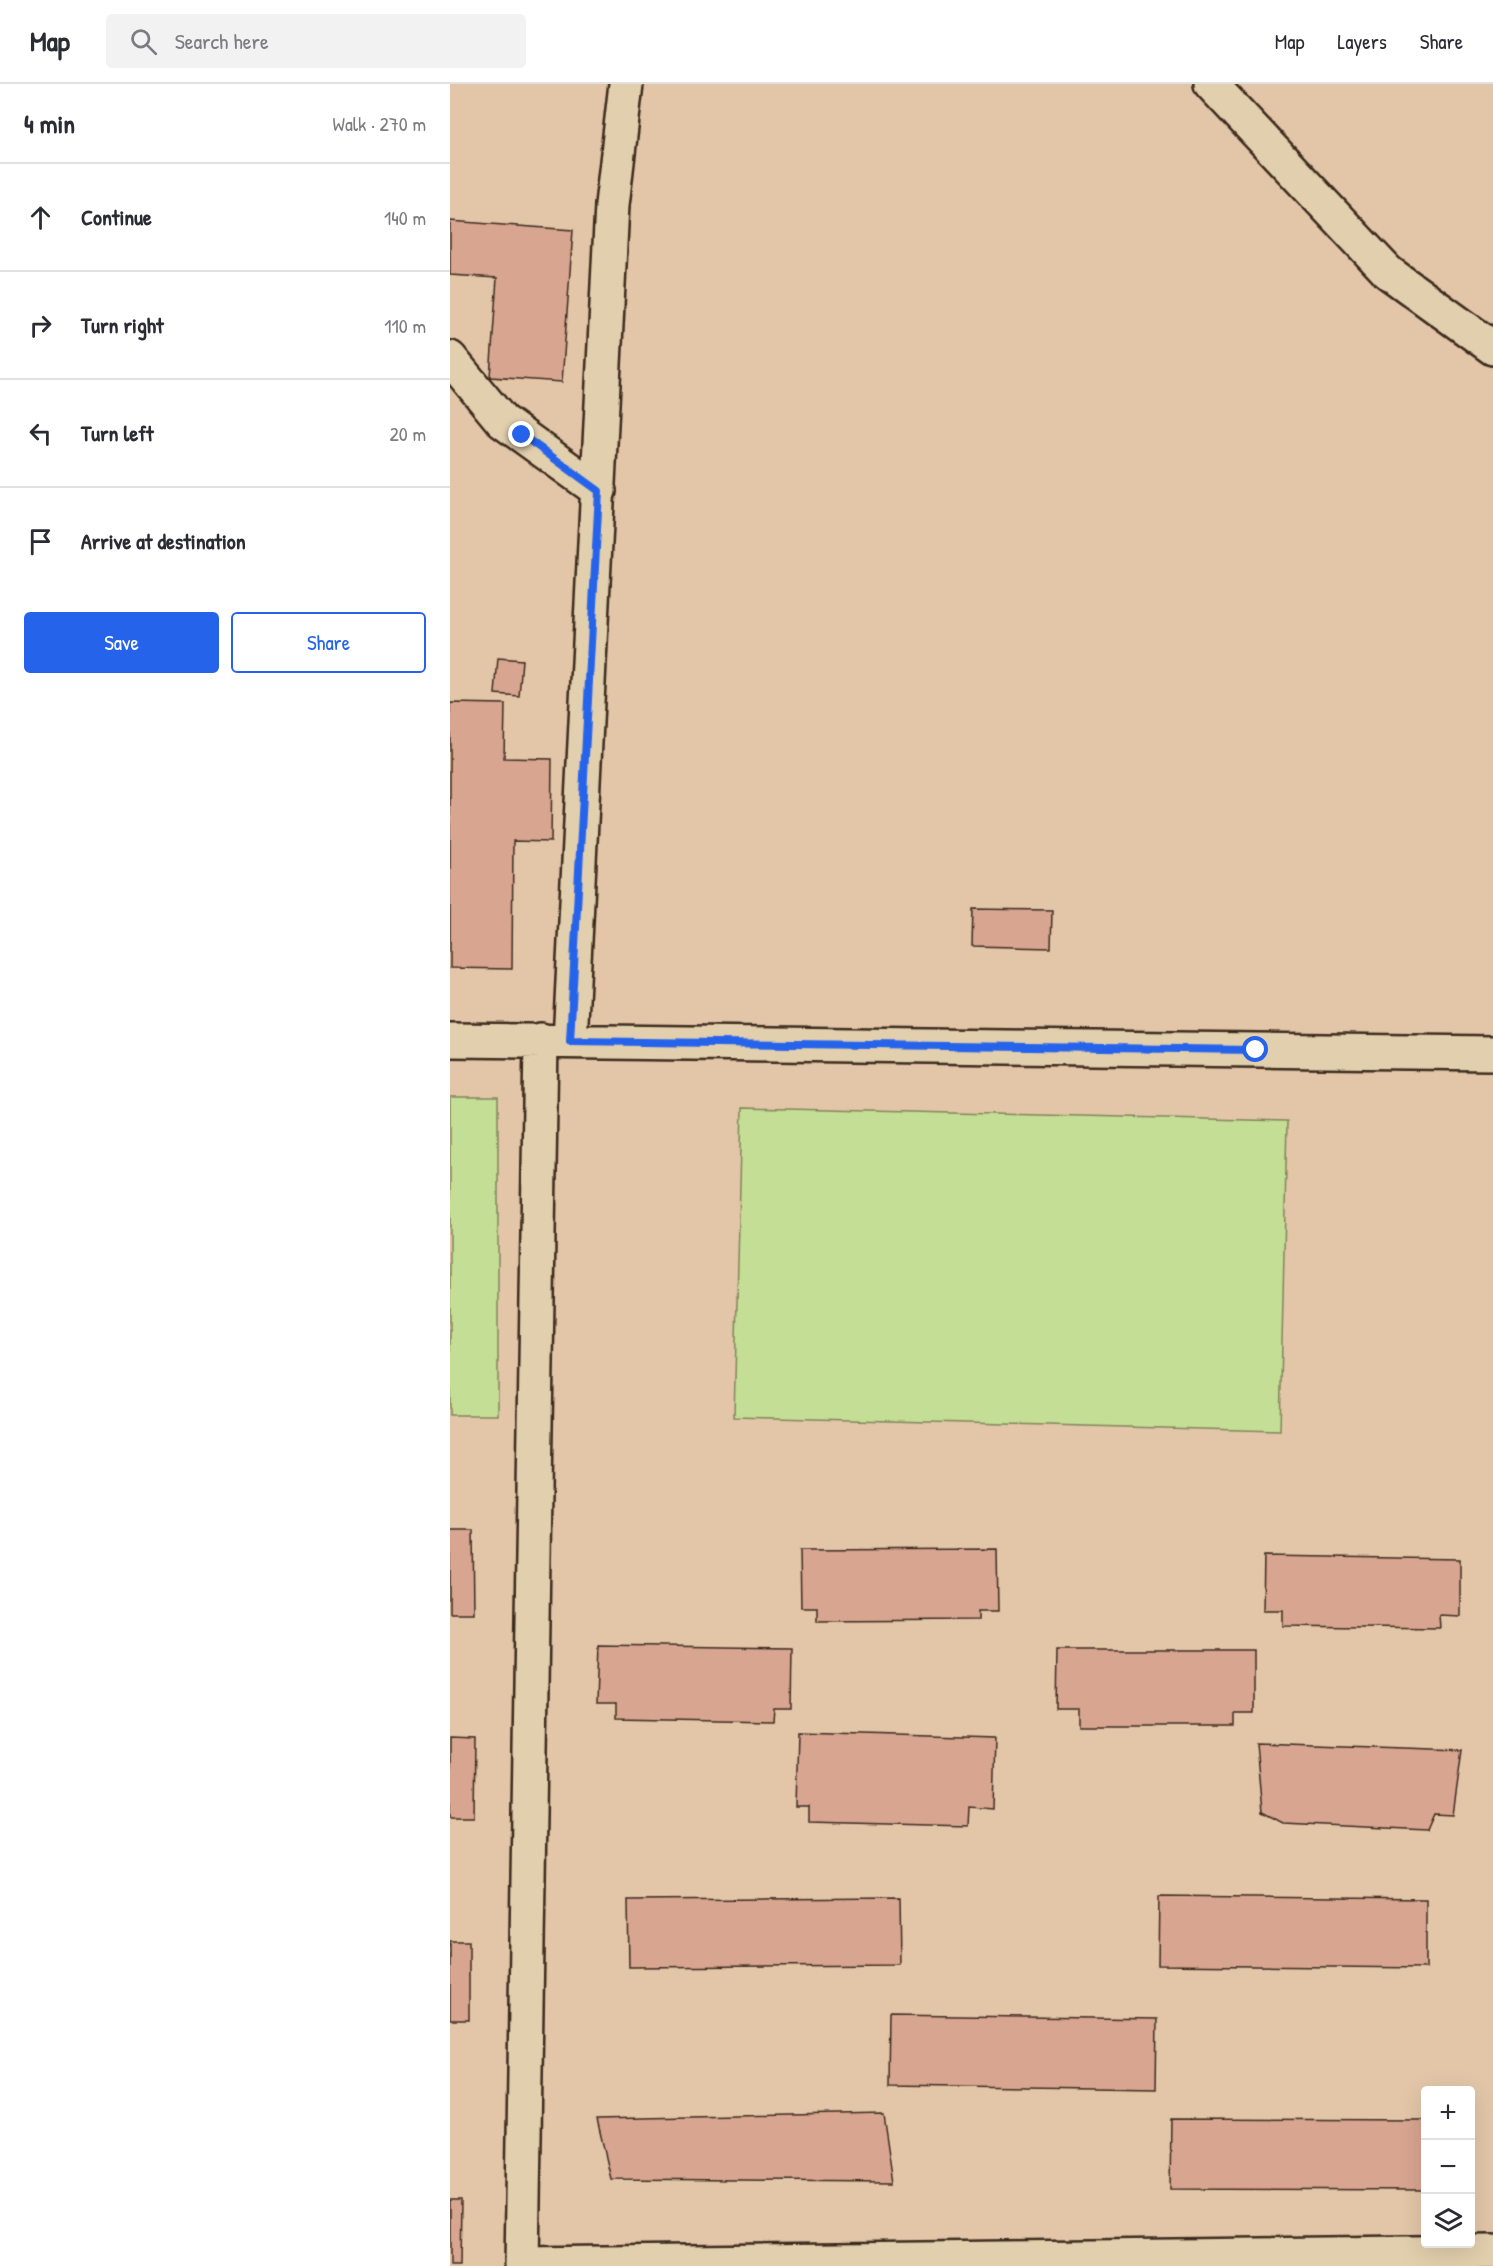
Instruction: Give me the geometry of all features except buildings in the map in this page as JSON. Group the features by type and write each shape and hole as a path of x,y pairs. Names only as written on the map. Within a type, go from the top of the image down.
{"street":[{"path":"626,84 612,205 599,491 556,1040 522,2265 1493,2252"},
{"path":"1211,84 1388,272 1493,348"},
{"path":"450,358 502,421 599,491"},
{"path":"450,1040 1493,1053"}],"green space":[{"path":"450,1097 498,1097 498,1415 450,1415"},
{"path":"742,1108 1287,1121 1280,1431 734,1417"}],"route":[{"path":"522,435 599,491 570,1041 1256,1050"}]}
